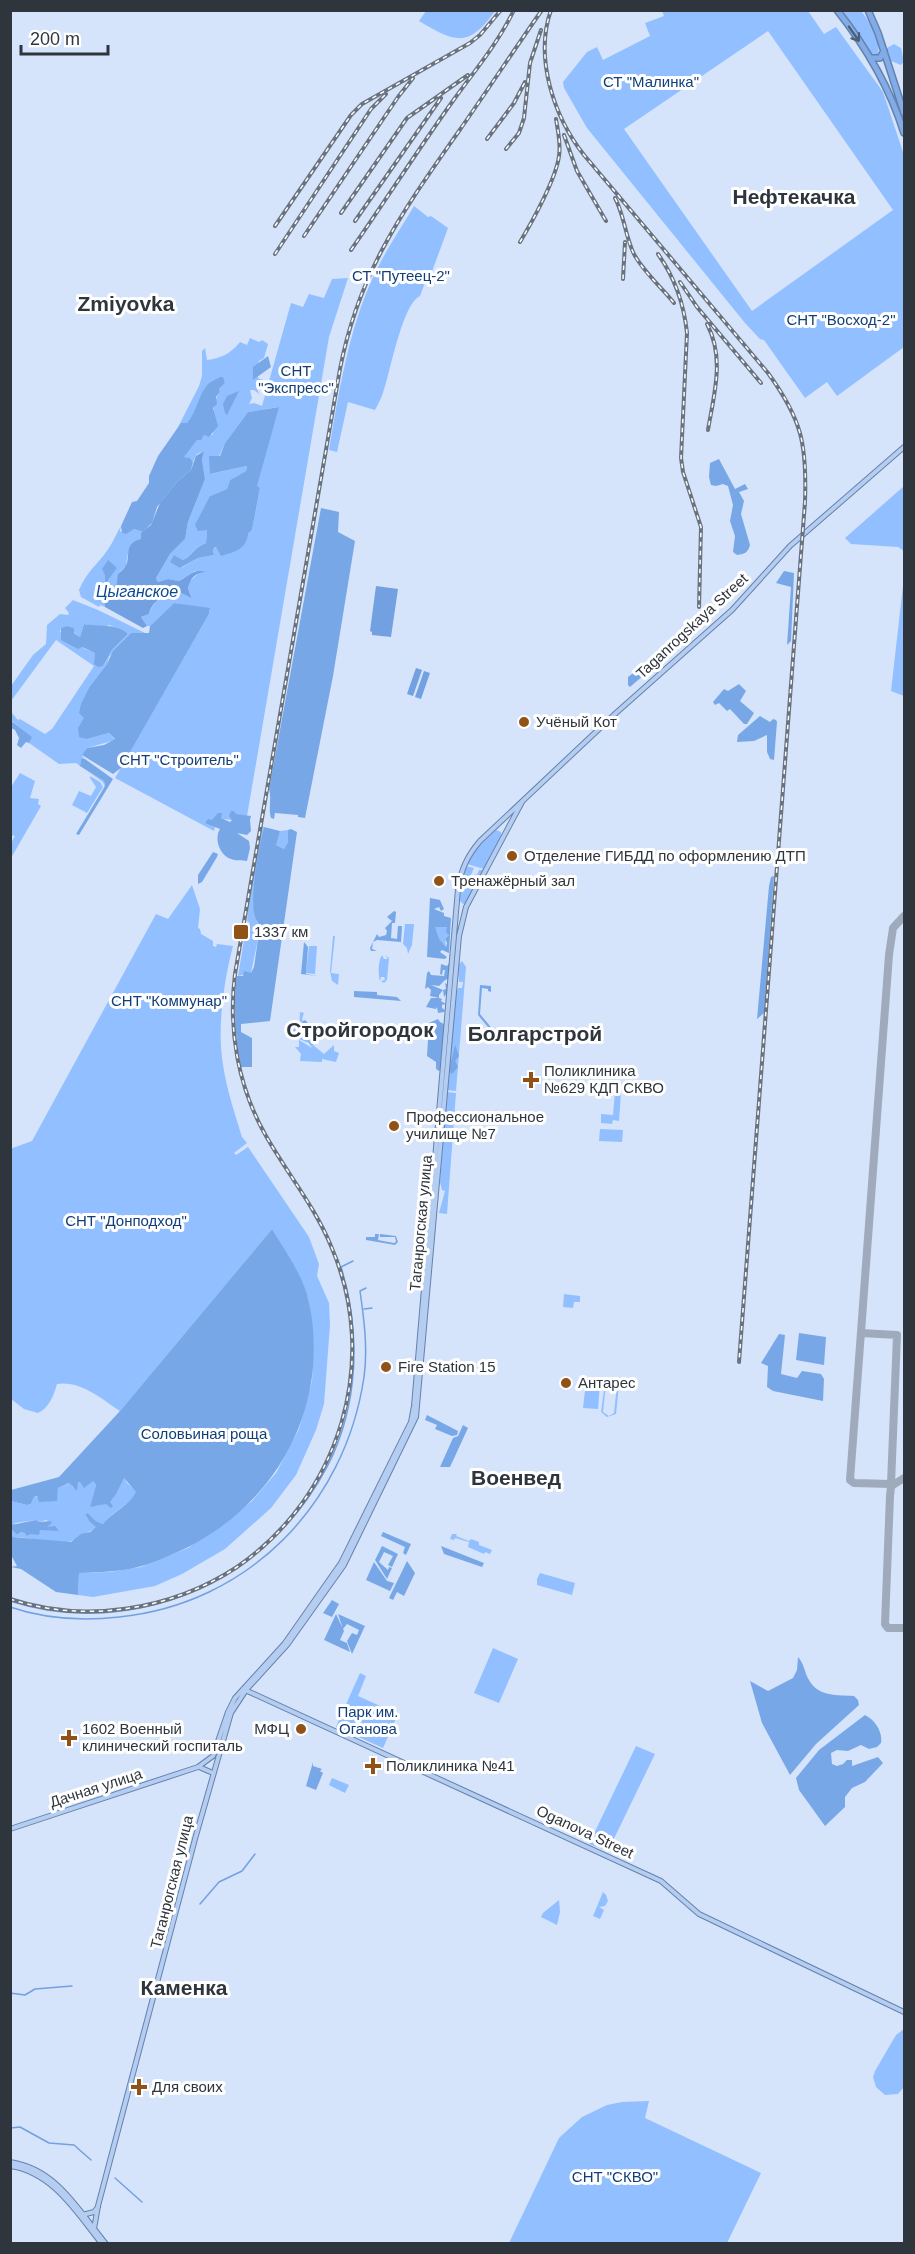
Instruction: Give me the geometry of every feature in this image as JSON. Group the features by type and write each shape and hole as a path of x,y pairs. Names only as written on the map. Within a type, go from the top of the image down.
{"highway":[{"path":"868,10 904,113"},
{"path":"839,12 891,94 904,133"},
{"path":"870,58 880,58 884,51"}],"main road":[{"name":"Taganrogskaya Street","path":"523,801 616,713 732,610 782,554 904,447"},
{"name":"Таганрогская улица","path":"364,1523 411,1422 414,1409 460,877 468,856 523,801"},
{"name":"Таганрогская улица","path":"217,1748 228,1712 244,1689 286,1644 341,1563 364,1523 414,1423 417,1410 456,959 464,914 469,901 523,801"},
{"path":"503,819 503,826 509,824"},
{"path":"493,829 500,830 503,836"},
{"path":"457,898 462,904 469,901"},
{"path":"456,912 460,907 464,914"},
{"name":"Таганрогская улица","path":"94,2229 98,2206 213,1773 231,1713 244,1689"},
{"name":"Oganova Street","path":"244,1689 661,1881 699,1914 904,2012"},
{"name":"Дачная улица","path":"10,1829 198,1767 208,1761 217,1748"},
{"path":"198,1767 213,1773"},
{"path":"10,2164 42,2176 94,2229 104,2244"},
{"path":"80,2215 94,2212 98,2206"},
{"path":"80,2215 104,2244"}],"green space":[{"path":"426,11 495,11 477,32 460,38 442,34 419,21"},
{"name":"СНТ \"Восход-2\"","path":"662,11 808,11 824,34 836,27 883,92 904,155 904,347 837,396 827,382 805,398 764,340 760,339 745,323 587,128 564,88 563,82 587,52 597,47 603,60 650,36 645,23 664,16","holes":["768,31 893,210 752,311 624,129"]},
{"path":"843,11 861,11 876,37 878,54 875,56 871,53"},
{"path":"894,44 901,48 904,61 901,65 891,61 887,48"},
{"name":"СТ \"Путеец-2\"","path":"414,206 448,228 430,277 427,277 420,296 414,302 402,325 383,393 375,410 348,402 337,452 329,450 346,360 358,315 379,264"},
{"path":"348,278 329,337 246,822 217,818 214,831 115,778 209,614 210,609 174,603 150,626 147,626 141,617 149,614 156,601 170,591 179,590 192,597 188,589 189,582 199,573 195,571 179,581 168,579 158,582 156,578 170,554 185,539 188,522 205,479 202,460 204,451 197,454 193,462 190,458 183,457 197,440 204,435 213,434 215,401 220,392 219,389 225,383 222,377 207,388 192,416 187,423 181,423 175,433 199,386 202,376 202,351 205,348 207,360 225,355 240,342 247,345 250,338 259,342 262,340 268,344 264,358 259,361 254,379 257,376 264,380 257,389 259,394 250,390 252,398 249,404 262,406 291,303 303,307 309,294 324,298 332,279","holes":["278,407 256,487 260,488 252,530 248,534 213,549 214,555 198,558 181,568 174,555 183,560 206,543 210,496 227,489 230,480 246,471 247,466 211,474 225,443 248,412"]},
{"path":"268,356 271,367 253,380 253,367"},
{"path":"223,377 225,383 219,389 220,392 216,397 217,404 213,408 218,426 209,437 204,435 201,440 197,440 184,457 190,458 193,462 191,470 177,482 157,507 152,523 143,532 134,529 126,534 122,533 121,526 132,502 137,501 149,483 149,476 158,456 181,423 187,423 190,419 208,384"},
{"path":"239,391 227,415 223,404 227,396"},
{"path":"279,407 257,486 260,488 252,530 245,544 239,550 221,556 216,547 213,549 214,555 198,558 180,568 170,562 174,555 183,560 206,543 207,530 198,531 195,525 210,496 227,489 230,480 246,471 247,466 210,474 209,456 220,456 225,443 248,412"},
{"path":"719,459 735,489 745,484 748,489 739,492 744,501 741,514 750,545 742,554 737,555 733,552 735,536 730,521 733,505 728,486 711,485 709,477 710,463"},
{"path":"904,486 904,551 898,547 851,544 845,538"},
{"path":"321,508 339,512 338,532 355,541 333,676 305,818 298,817 298,815 275,813 274,819 270,814 269,789"},
{"path":"121,526 120,531 124,533 134,529 143,532 141,539 129,550 126,566 118,574 118,583 104,600 105,607 100,605 99,607 81,597 79,590"},
{"path":"108,560 117,568 105,584 102,569"},
{"path":"784,571 794,573 791,641 787,645 791,587 776,583"},
{"path":"904,577 904,696 891,691"},
{"path":"73,600 145,633 131,633 109,657 107,664 90,686 84,718 87,739 109,733 115,740 87,748 82,756 85,759 81,759 80,766 76,763 59,764 29,743 31,737 11,720 11,712 18,720 20,719 45,734 52,729 94,666 56,640 11,701 11,686 33,655 46,644 47,625 60,614 68,615 65,608","holes":["84,624 102,627 110,625 128,634 112,650 103,666 96,653 85,649 60,632 61,628 66,626 80,637"]},
{"path":"174,603 210,608 209,614 121,768 113,774 82,755 87,748 104,745 115,739 109,733 87,739 79,737 78,728 84,718 79,713 81,704 113,651 131,633 149,633 150,626"},
{"path":"84,624 118,628 128,634 112,650 103,666 98,667 94,664 95,653 82,647 78,649 61,640 61,628 66,626 74,628 74,633 80,637"},
{"path":"641,667 645,670 645,674 630,687 628,677"},
{"path":"739,684 746,691 740,701 754,713 747,724 744,724 730,709 727,711 719,703 715,705 713,702 724,689 728,691"},
{"path":"760,716 770,722 773,719 777,722 774,760 770,759 767,752 767,735 754,741 737,742 738,735"},
{"path":"10,720 32,737 29,743 26,742 21,748 17,745 19,738 15,730 11,728"},
{"path":"81,759 85,759 113,779 79,835 76,834 105,786 104,781 80,766"},
{"path":"20,773 35,781 30,798 39,799 38,804 41,806 11,858 11,843 15,836 11,835 11,787"},
{"path":"90,776 100,782 103,787 87,813 72,805 79,791 91,796 96,787"},
{"path":"231,811 251,816 251,831 247,835 237,833 249,841 247,861 233,860 223,854 218,841 220,829 205,823 208,819 212,820 218,813 222,813 221,818 230,822 232,820 229,816"},
{"path":"262,826 264,827 253,903 257,922 261,925 251,973 238,976 246,928 250,923 247,921 247,910"},
{"path":"264,827 280,831 276,845 284,849 288,842 288,830 297,832 270,1021 241,1024 241,1032 252,1038 252,1067 241,1067 235,1022 237,976 243,976 244,971 251,973 254,967 260,925 255,918 253,893"},
{"path":"288,830 288,842 284,849 276,845 276,840 280,831"},
{"path":"496,830 501,832 501,836 484,869 467,864 477,848"},
{"path":"213,852 218,854 217,857 202,882 198,884 198,875"},
{"path":"466,866 474,868 470,877 473,878 479,870 483,870 466,903 463,904 459,900"},
{"path":"774,876 764,1013 757,1019 769,886 771,877"},
{"name":"СНТ \"Донподход\"","path":"192,885 200,909 198,928 201,934 213,941 213,946 216,947 217,944 233,946 223,996 221,1047 229,1093 242,1137 247,1143 234,1153 236,1155 248,1147 309,1237 319,1264 317,1276 329,1303 330,1325 324,1404 316,1430 296,1475 271,1508 225,1549 182,1574 155,1586 93,1597 78,1595 79,1573 110,1572 141,1567 188,1548 251,1502 276,1473 299,1429 312,1381 314,1348 309,1301 303,1284 272,1229 120,1411 82,1388 66,1384 57,1384 48,1405 38,1413 24,1409 11,1399 10,1149 32,1141 156,914 168,919"},
{"path":"430,898 440,900 444,909 441,911 439,907 434,909 451,918 449,953 442,950 440,952 447,957 445,959 427,957","holes":["435,927 447,927 446,932 449,935 445,939 446,947 439,939"]},
{"path":"394,911 396,912 395,923 392,923 391,938 397,939 398,926 402,926 401,942 377,940 373,942 377,934 379,937 386,935 385,928 392,921 387,917"},
{"path":"405,924 414,924 412,945 408,954 403,944"},
{"path":"447,926 449,935 445,939 446,947 435,933 435,927"},
{"path":"333,936 335,936 331,973 339,974 338,985 332,981 330,971"},
{"path":"304,942 308,947 306,974 318,976 301,974"},
{"path":"309,946 317,946 315,974 306,973"},
{"path":"382,955 384,959 388,959 385,955 389,958 387,980 384,983 381,981 385,980 384,977 381,977 380,981 379,975"},
{"path":"462,961 466,967 456,1091 447,1090 455,998 463,982 459,982 458,965"},
{"path":"450,962 448,979 439,986 431,985 443,990 439,998 430,996 431,990 428,987 425,989 427,973 429,971 431,975 444,976 445,970 442,975 440,974 441,964 447,966"},
{"path":"445,983 448,985 444,997 443,990 446,989"},
{"path":"480,985 491,986 491,992 482,988 480,1014 499,1037 497,1038 478,1015"},
{"path":"354,991 377,992 377,995 397,997 401,1001 354,997"},
{"path":"431,998 439,998 446,1004 442,1005 444,1012 438,1013 437,1007 436,1009 426,1007"},
{"path":"300,1012 304,1013 302,1019 306,1028 316,1037 313,1045 324,1054 334,1045 334,1051 339,1053 336,1062 322,1059 322,1062 300,1061 301,1054 295,1047 299,1047 299,1040 312,1048 309,1043 299,1039"},
{"path":"438,1019 444,1024 446,1048 442,1052 442,1068 439,1071 436,1069 436,1062 427,1056 429,1023"},
{"path":"305,1020 309,1024 306,1029 312,1028 319,1035 314,1038 312,1045 309,1043 311,1038 303,1029"},
{"path":"287,1022 297,1022 297,1036 286,1036"},
{"path":"455,1045 459,1056 455,1061 458,1067 452,1074 449,1071"},
{"path":"447,1092 456,1093 447,1214 439,1213 445,1191 442,1190 440,1182"},
{"path":"615,1092 621,1092 619,1121 613,1120 612,1124 601,1123 601,1114 613,1115"},
{"path":"600,1129 623,1130 622,1142 599,1141"},
{"name":"Соловьиная роща","path":"272,1229 294,1264 307,1293 314,1342 311,1381 302,1418 287,1453 266,1484 239,1512 208,1536 173,1554 131,1569 79,1573 78,1595 56,1592 21,1569 11,1567 17,1566 11,1555 12,1537 71,1542 96,1527 85,1514 88,1513 103,1524 133,1497 136,1492 124,1478 110,1502 113,1506 111,1508 106,1504 90,1507 96,1485 93,1481 84,1488 78,1482 77,1491 69,1483 58,1488 57,1501 39,1502 37,1496 31,1504 27,1505 11,1501 11,1490 59,1477 120,1411"},
{"path":"375,1234 379,1234 378,1240 394,1243 396,1242 395,1237 380,1237 380,1234 396,1236 398,1242 395,1245 366,1240 366,1237 375,1237"},
{"path":"564,1294 580,1296 580,1302 574,1302 573,1308 563,1307"},
{"path":"799,1333 826,1337 824,1365 796,1360"},
{"path":"779,1334 785,1335 781,1374 797,1378 802,1371 821,1374 824,1379 823,1401 773,1391 767,1387 768,1366 761,1363"},
{"path":"614,1380 619,1385 616,1414 607,1417 601,1412 605,1383","holes":["610,1382 617,1385 614,1413 609,1416 603,1412 606,1384"]},
{"path":"586,1382 600,1384 598,1409 583,1408"},
{"path":"427,1415 458,1431 457,1435 452,1436 435,1429 437,1425 425,1420"},
{"path":"463,1425 468,1428 450,1467 440,1467 453,1438 458,1436"},
{"path":"124,1477 137,1492 134,1497 103,1524 88,1513 85,1514 89,1521 97,1527 78,1538 63,1542 11,1538 11,1529 11,1501 27,1505 31,1504 34,1497 57,1496 58,1488 70,1483 73,1488 77,1482 93,1481 96,1485 91,1506 105,1504 112,1498","holes":["46,1520 52,1523 46,1527 59,1530 40,1530 36,1534 21,1532 17,1535 11,1529 15,1523"]},
{"path":"36,1520 51,1521 52,1523 47,1527 55,1526 59,1531 40,1530 39,1535 27,1536 21,1532 17,1535 11,1529 11,1525"},
{"path":"383,1532 411,1544 406,1555 403,1553 405,1547 381,1536"},
{"path":"452,1534 457,1534 456,1536 469,1541 471,1539 479,1542 479,1545 492,1550 490,1554 485,1552 484,1554 468,1547 469,1542 450,1539"},
{"path":"382,1546 398,1554 392,1567 388,1565 393,1556 384,1552 379,1562 388,1570 389,1567 392,1568 387,1579 375,1560"},
{"path":"441,1546 484,1563 482,1567 444,1554"},
{"path":"407,1561 415,1573 404,1596 397,1592 393,1600 389,1598"},
{"path":"374,1562 387,1581 394,1583 390,1591 366,1580"},
{"path":"540,1573 575,1583 572,1595 537,1585"},
{"path":"332,1600 339,1604 332,1617 323,1613"},
{"path":"336,1614 344,1631 340,1640 347,1643 350,1652 324,1640"},
{"path":"338,1614 365,1626 352,1654 347,1641 352,1633 357,1635 359,1630 347,1624 343,1629"},
{"path":"493,1648 518,1659 499,1703 474,1693"},
{"path":"798,1657 809,1680 818,1690 835,1695 854,1696 859,1705 816,1744 790,1775 762,1723 750,1681 768,1691 793,1678 797,1670"},
{"name":"Парк им. Оганова","path":"360,1673 366,1676 358,1696 398,1714 383,1748 336,1727"},
{"path":"865,1715 878,1727 881,1743 869,1749 861,1745 848,1751 837,1750 831,1753 832,1764 837,1766 847,1760 852,1760 852,1766 878,1757 883,1763 865,1782 852,1788 845,1797 845,1807 825,1826 799,1790 796,1778 819,1750"},
{"path":"636,1746 655,1754 608,1851 589,1844"},
{"path":"313,1762 313,1766 322,1769 320,1771 323,1773 316,1790 306,1786"},
{"path":"332,1778 349,1785 345,1793 329,1785"},
{"path":"603,1892 608,1901 605,1906 599,1907 604,1910 600,1919 593,1916"},
{"path":"559,1900 560,1912 557,1925 541,1917"},
{"path":"904,2029 904,2087 898,2094 885,2095 876,2087 873,2077 896,2035"},
{"name":"СНТ \"СКВО\"","path":"649,2101 645,2118 761,2173 727,2243 509,2243 559,2138 582,2117 607,2105"}],"water":[{"name":"Цыганское","path":"204,451 202,460 205,479 188,522 185,539 170,554 156,578 158,582 168,579 179,581 195,572 206,572 196,575 190,582 188,589 192,598 175,590 159,599 152,606 149,614 141,617 147,626 143,628 105,607 104,600 116,589 118,574 127,563 131,544 141,539 141,533 151,525 160,503 177,482 191,470 196,456"},
{"path":"376,586 398,589 391,637 372,635 370,631"},
{"path":"416,668 422,670 413,696 407,694"},
{"path":"424,671 430,673 421,699 415,697"}],"waterway":[{"path":"10,1601 57,1611 104,1613 149,1606 193,1591 233,1570 270,1541 302,1507 327,1467 346,1419 354,1368 354,1342 352,1317 341,1267 353,1261"},
{"path":"10,1607 37,1614 78,1619 119,1617 166,1608 209,1592 248,1569 283,1540 312,1506 336,1467 353,1424 364,1377 365,1334 360,1291 366,1288"},
{"path":"364,1309 372,1308"},
{"path":"200,1904 219,1882 242,1871 255,1854"},
{"path":"10,1993 25,1995 35,1989 72,1986"},
{"path":"10,2128 20,2127 49,2143 74,2145 91,2160"},
{"path":"115,2178 142,2202"}],"taxiway":[{"path":"891,1487 891,1484 854,1483 850,1480 889,955 893,928 904,916"},
{"path":"861,1333 897,1335 891,1484 893,1485 890,1496 885,1624 888,1628 904,1628"},
{"path":"892,1482 893,1485 904,1478"}],"railway":[{"path":"275,226 351,115 362,104 470,43 480,35 501,10"},
{"path":"351,250 494,45 514,10"},
{"path":"10,1599 39,1607 68,1611 98,1611 156,1603 212,1582 237,1567 273,1538 302,1503 325,1465 341,1423 350,1379 352,1335 346,1290 324,1232 266,1136 248,1098 234,1037 235,974 348,334 371,272 402,216 542,10"},
{"path":"551,10 546,28 546,67 556,105 573,140 768,373 795,419 803,448 805,502 739,1362"},
{"path":"506,149 519,133 524,118 530,63 541,30"},
{"path":"341,213 407,118 468,75"},
{"path":"304,236 413,78"},
{"path":"487,139 514,103 525,82"},
{"path":"275,254 371,109 386,94"},
{"path":"355,221 441,98"},
{"path":"520,242 543,200 557,165 560,147 556,119"},
{"path":"564,135 577,171 606,221"},
{"path":"615,198 636,258 674,303"},
{"path":"623,279 625,242"},
{"path":"658,254 678,292 687,333 681,458 683,472 701,527 699,607"},
{"path":"680,282 697,307 761,383"},
{"path":"707,324 716,350 717,363 708,430"}],"place":[{"name":"Учёный Кот","path":"524,722"},
{"name":"Отделение ГИБДД по оформлению ДТП","path":"512,856"},
{"name":"Тренажёрный зал","path":"439,881"},
{"name":"1337 км","path":"241,932"},
{"name":"Поликлиника №629 КДП СКВО","path":"531,1080"},
{"name":"Профессиональное училище №7","path":"394,1126"},
{"name":"Fire Station 15","path":"386,1367"},
{"name":"Антарес","path":"566,1383"},
{"name":"МФЦ","path":"301,1729"},
{"name":"1602 Военный клинический госпиталь","path":"69,1738"},
{"name":"Поликлиника №41","path":"373,1766"},
{"name":"Для своих","path":"139,2087"}],"district":[{"name":"Нефтекачка","path":"794,197"},
{"name":"Zmiyovka","path":"126,304"},
{"name":"Стройгородок","path":"360,1030"},
{"name":"Болгарстрой","path":"535,1034"},
{"name":"Военвед","path":"516,1478"},
{"name":"Каменка","path":"184,1988"}],"park label":[{"name":"СТ \"Малинка\"","path":"651,82"},
{"name":"СНТ \"Экспресс\"","path":"296,380"},
{"name":"СНТ \"Строитель\"","path":"179,760"},
{"name":"СНТ \"Коммунар\"","path":"169,1001"}]}
